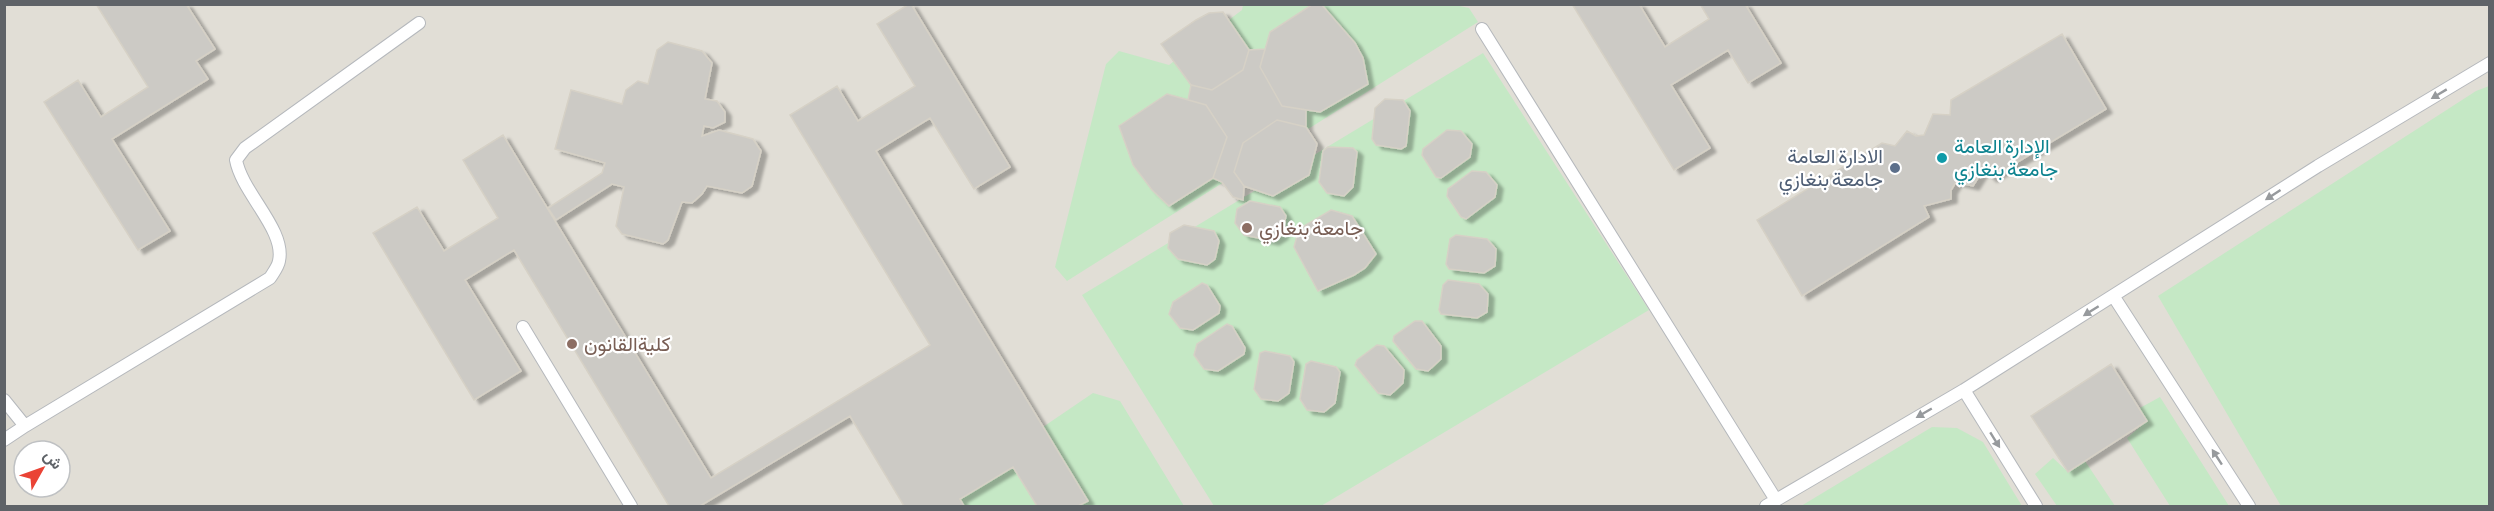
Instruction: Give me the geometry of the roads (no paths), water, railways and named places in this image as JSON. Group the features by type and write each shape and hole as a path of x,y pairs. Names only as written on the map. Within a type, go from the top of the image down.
{"lane":[{"path":"4,440 270,278 279,262 278,239 239,176 236,160 245,148 419,23"},
{"path":"1482,29 1771,503 1964,390 2318,166 2490,63"},
{"path":"2114,297 2249,507"},
{"path":"523,327 631,507"},
{"path":"1964,390 2036,507"},
{"path":"4,400 25,426"}],"place":[{"name":"الإدارة العامة جامعة بنغازي","path":"1942,158"},
{"name":"الادارة العامة جامعة بنغازي","path":"1895,168"},
{"name":"جامعة بنغازي","path":"1247,228"},
{"name":"كليةالقانون","path":"572,344"}]}
